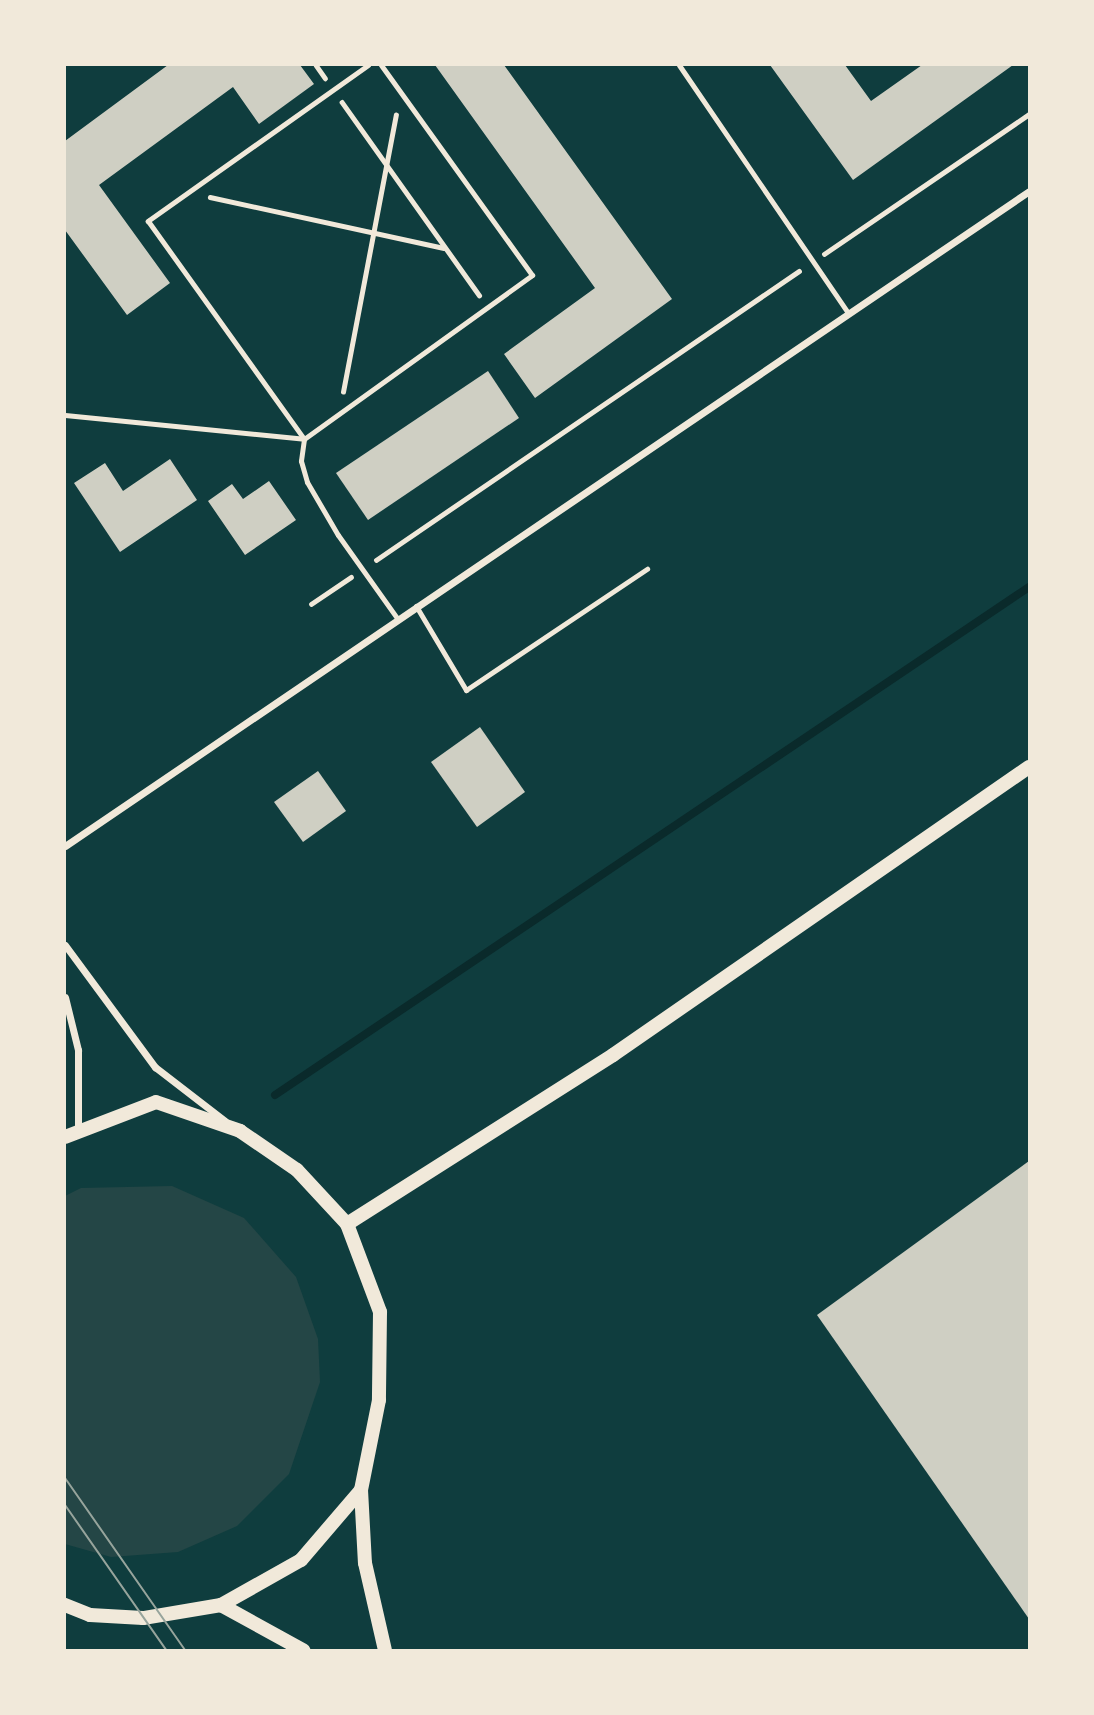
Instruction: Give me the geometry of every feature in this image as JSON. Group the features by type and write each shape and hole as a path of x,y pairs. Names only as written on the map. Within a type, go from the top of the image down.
{"main road":[{"path":"347,1224 612,1055 1029,767"},
{"path":"65,1137 78,1129 156,1102 240,1131 297,1170 347,1224 380,1312 379,1400 361,1490 365,1563 385,1650"},
{"path":"65,1605 90,1615 143,1618 221,1605 301,1560 361,1490"},
{"path":"221,1605 303,1650"}],"street":[{"path":"65,845 1029,191"},
{"path":"65,945 155,1067 240,1131"},
{"path":"65,996 78,1050 78,1129"}],"lane":[{"path":"368,65 148,221 303,439 301,461 307,482 397,618"},
{"path":"65,415 303,439 533,275 381,65"},
{"path":"680,65 848,313"},
{"path":"415,606 466,690 648,569"}],"path":[{"path":"316,65 487,307"},
{"path":"339,414 401,92"},
{"path":"312,604 1029,114"},
{"path":"189,193 446,248"}],"shaded area":[{"path":"172,1186 244,1218 296,1277 318,1339 320,1382 289,1474 237,1526 178,1552 111,1557 65,1544 65,1196 81,1188"}],"building":[{"path":"168,65 300,65 314,84 259,124 233,87 99,185 170,283 127,315 65,230 65,141"},
{"path":"435,65 504,65 672,299 535,398 504,354 595,288"},
{"path":"770,65 845,65 871,101 922,65 1013,65 853,180"},
{"path":"488,371 519,418 368,520 336,473"},
{"path":"170,459 197,500 120,552 74,483 105,463 123,491"},
{"path":"269,481 296,520 245,555 208,501 232,484 243,499"},
{"path":"480,727 525,792 477,827 431,762"},
{"path":"318,771 346,811 303,842 274,802"},
{"path":"1029,1161 1029,1619 817,1315"}],"waterway":[{"path":"275,1095 1029,587"}],"tram line":[{"path":"65,1478 185,1650"},
{"path":"65,1505 166,1650"}]}
